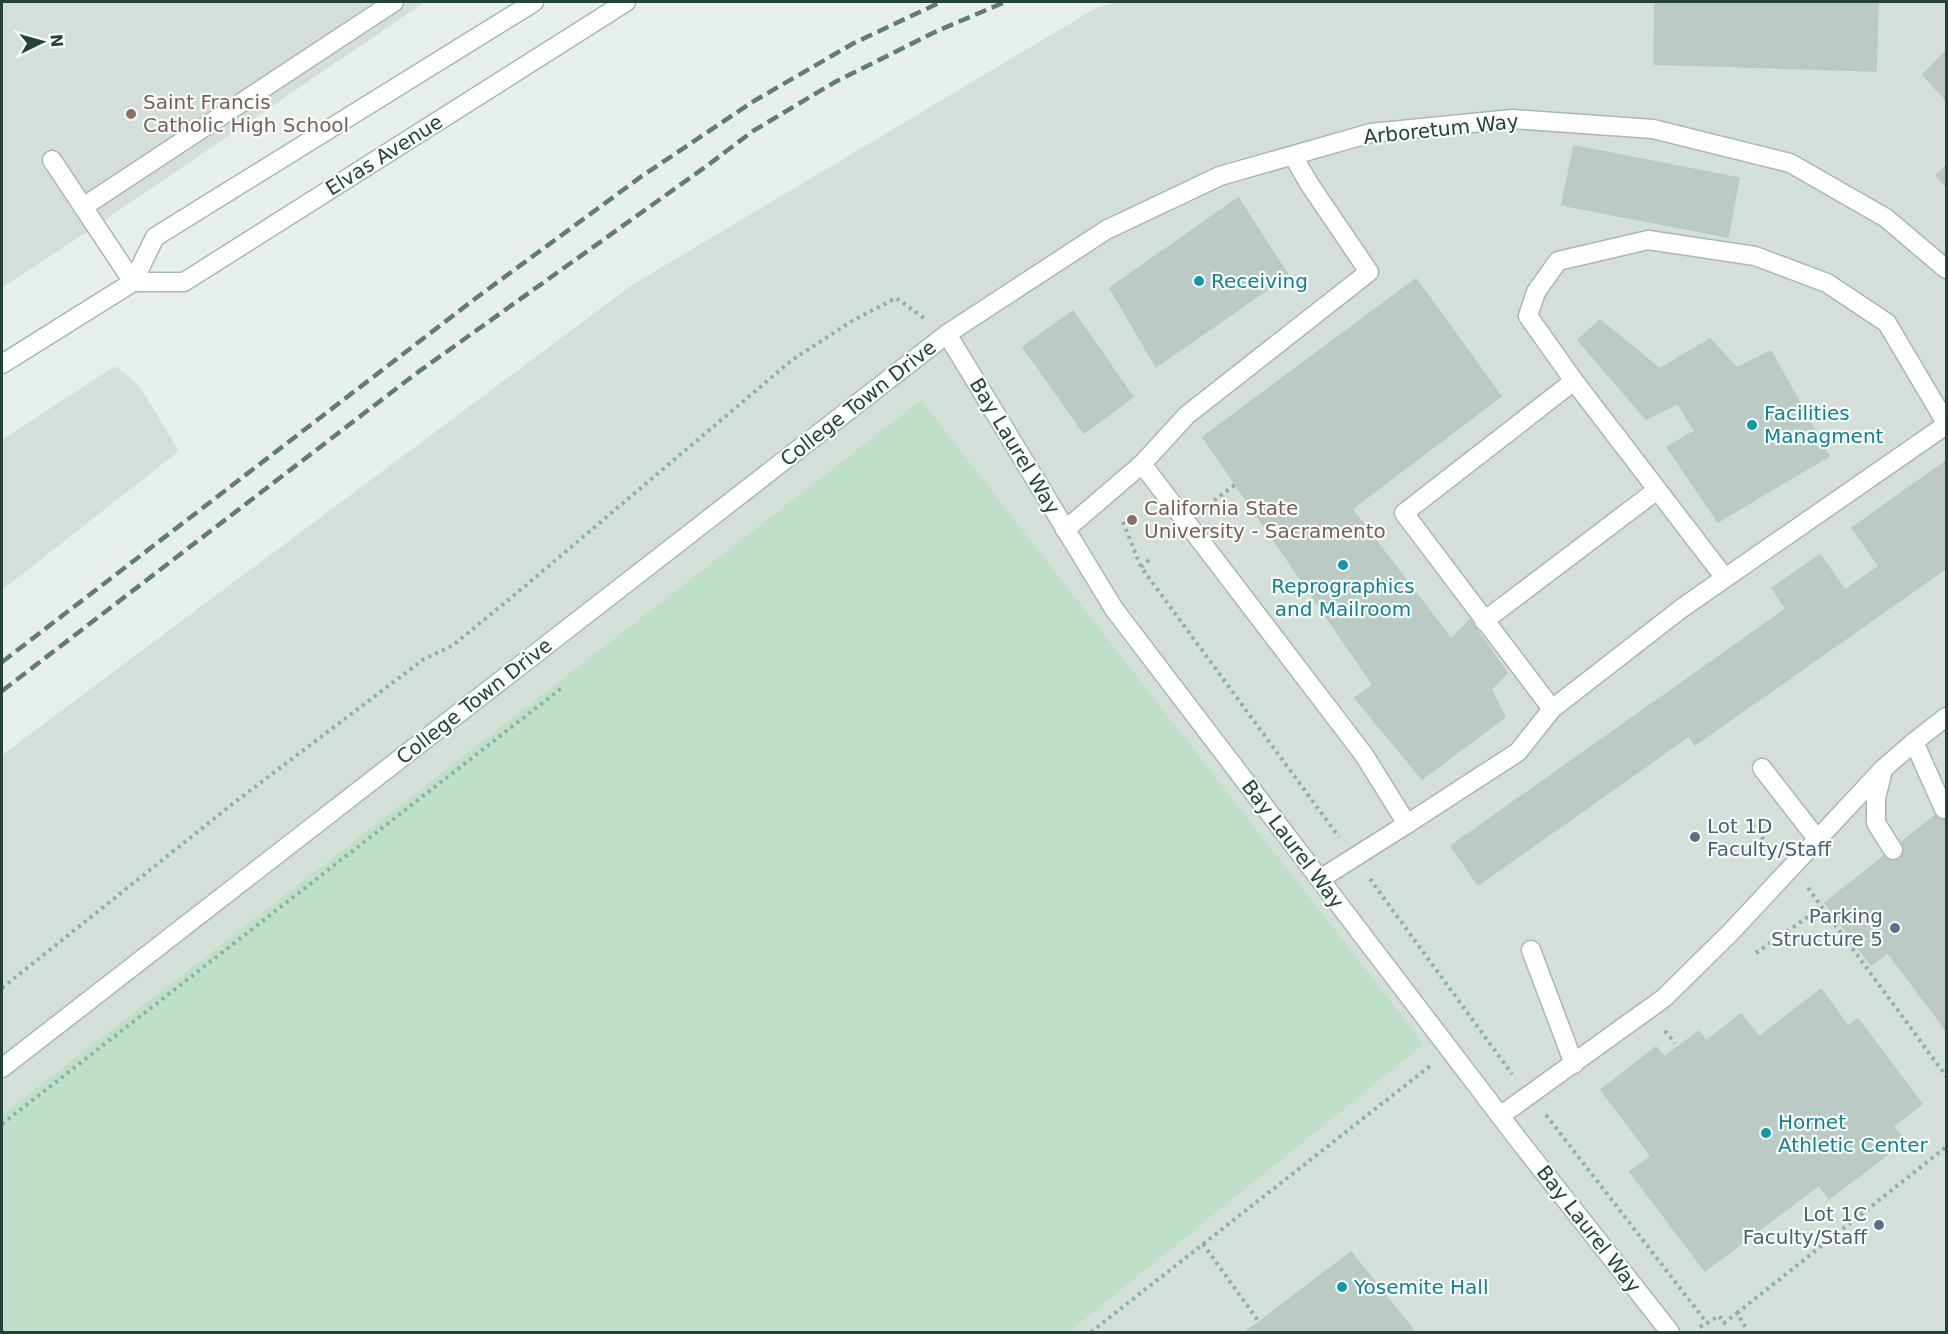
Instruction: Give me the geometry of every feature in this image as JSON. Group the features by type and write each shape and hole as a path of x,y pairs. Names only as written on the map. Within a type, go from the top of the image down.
{"street":[{"path":"83,207 394,2"},
{"path":"2,364 133,282 155,237 534,2"},
{"name":"Elvas Avenue","path":"133,282 184,282 626,2"},
{"name":"Arboretum Way","path":"947,334 1106,230 1220,176 1371,133 1512,119 1653,129 1790,163 1886,218 1947,269"},
{"path":"1065,530 1142,464 1187,415 1370,272 1310,185 1293,156"},
{"path":"52,160 133,282"},
{"path":"1320,879 1518,752 1552,709 1682,608 1947,424 1887,323 1827,283 1755,256 1648,240 1558,261 1536,292 1528,316 1574,381 1725,578"},
{"name":"Bay Laurel Way","path":"947,334 1114,609 1500,1116 1670,1332"},
{"name":"College Town Drive","path":"2,1068 947,334"},
{"path":"1552,709 1404,513 1574,381"},
{"path":"1142,464 1364,755 1407,824"},
{"path":"1484,621 1657,490"},
{"path":"1500,1116 1664,998 1731,933 1883,769 1947,717"},
{"path":"1914,742 1944,809"},
{"path":"1762,768 1818,840"},
{"path":"1883,769 1876,798 1876,823 1893,850"},
{"path":"1531,950 1574,1064"}],"path":[{"path":"2,988 254,788 424,659 452,646 792,360 852,321 896,298 947,334"},
{"path":"1203,509 1236,484"},
{"path":"1123,522 1141,567 1513,1076"},
{"path":"1141,567 1151,558"},
{"path":"2,1124 563,687"},
{"path":"1748,819 1775,856"},
{"path":"1804,883 1945,1069 1947,1076"},
{"path":"1756,953 1822,907"},
{"path":"1661,1025 1675,1043"},
{"path":"1091,1332 1450,1050"},
{"path":"1543,1112 1707,1323"},
{"path":"1700,1327 1719,1316 1724,1323 1947,1147"},
{"path":"1203,1244 1259,1322"},
{"path":"1737,1313 1747,1329"}],"shaded area":[{"name":"Saint Francis Catholic High School","path":"2,2 425,2 2,288"},
{"name":"California State University - Sacramento","path":"1117,2 1946,2 1946,1332 2,1332 2,755 632,285 1096,8"},
{"path":"115,366 138,384 179,451 2,590 2,440"}],"green space":[{"path":"921,400 1424,1044 1069,1332 2,1332 2,1115"}],"building":[{"path":"1655,2 1878,2 1876,71 1654,64"},
{"path":"1946,51 1946,100 1923,75"},
{"path":"1574,146 1739,178 1728,237 1562,205"},
{"path":"1946,166 1946,187 1936,175"},
{"name":"Receiving","path":"1238,198 1288,275 1156,367 1110,288"},
{"name":"Reprographics and Mailroom","path":"1416,279 1501,396 1352,509 1451,639 1470,620 1507,673 1491,689 1505,717 1422,779 1355,698 1373,685 1203,437"},
{"path":"1073,311 1133,397 1084,433 1023,347"},
{"name":"Facilities Managment","path":"1600,320 1660,369 1710,339 1737,368 1771,351 1829,456 1718,522 1667,447 1695,431 1678,403 1646,419 1578,340"},
{"path":"1946,461 1946,568 1695,745 1689,736 1478,885 1451,846 1786,609 1772,588 1820,555 1845,590 1879,566 1852,528"},
{"name":"Parking Structure 5","path":"1946,807 1946,1030 1888,953 1871,965 1825,903"},
{"name":"Hornet Athletic Center","path":"1821,989 1848,1026 1858,1019 1922,1104 1893,1126 1905,1141 1829,1199 1819,1185 1705,1271 1630,1172 1651,1156 1601,1090 1656,1047 1664,1057 1699,1031 1706,1041 1741,1014 1759,1037"},
{"name":"Yosemite Hall","path":"1351,1252 1415,1332 1245,1332 1259,1322"}],"railway":[{"path":"2,662 476,298 642,176 754,101 854,43 941,2"},
{"path":"2,691 414,375 753,131 835,82 937,31 1005,2"}],"place":[{"name":"Saint Francis Catholic High School","path":"131,114"},
{"name":"Receiving","path":"1199,281"},
{"name":"Facilities Managment","path":"1752,425"},
{"name":"California State University - Sacramento","path":"1132,520"},
{"name":"Reprographics and Mailroom","path":"1343,565"},
{"name":"Lot 1D Faculty/Staff","path":"1695,837"},
{"name":"Parking Structure 5","path":"1895,928"},
{"name":"Hornet Athletic Center","path":"1766,1133"},
{"name":"Lot 1C Faculty/Staff","path":"1879,1225"},
{"name":"Yosemite Hall","path":"1342,1287"}]}
